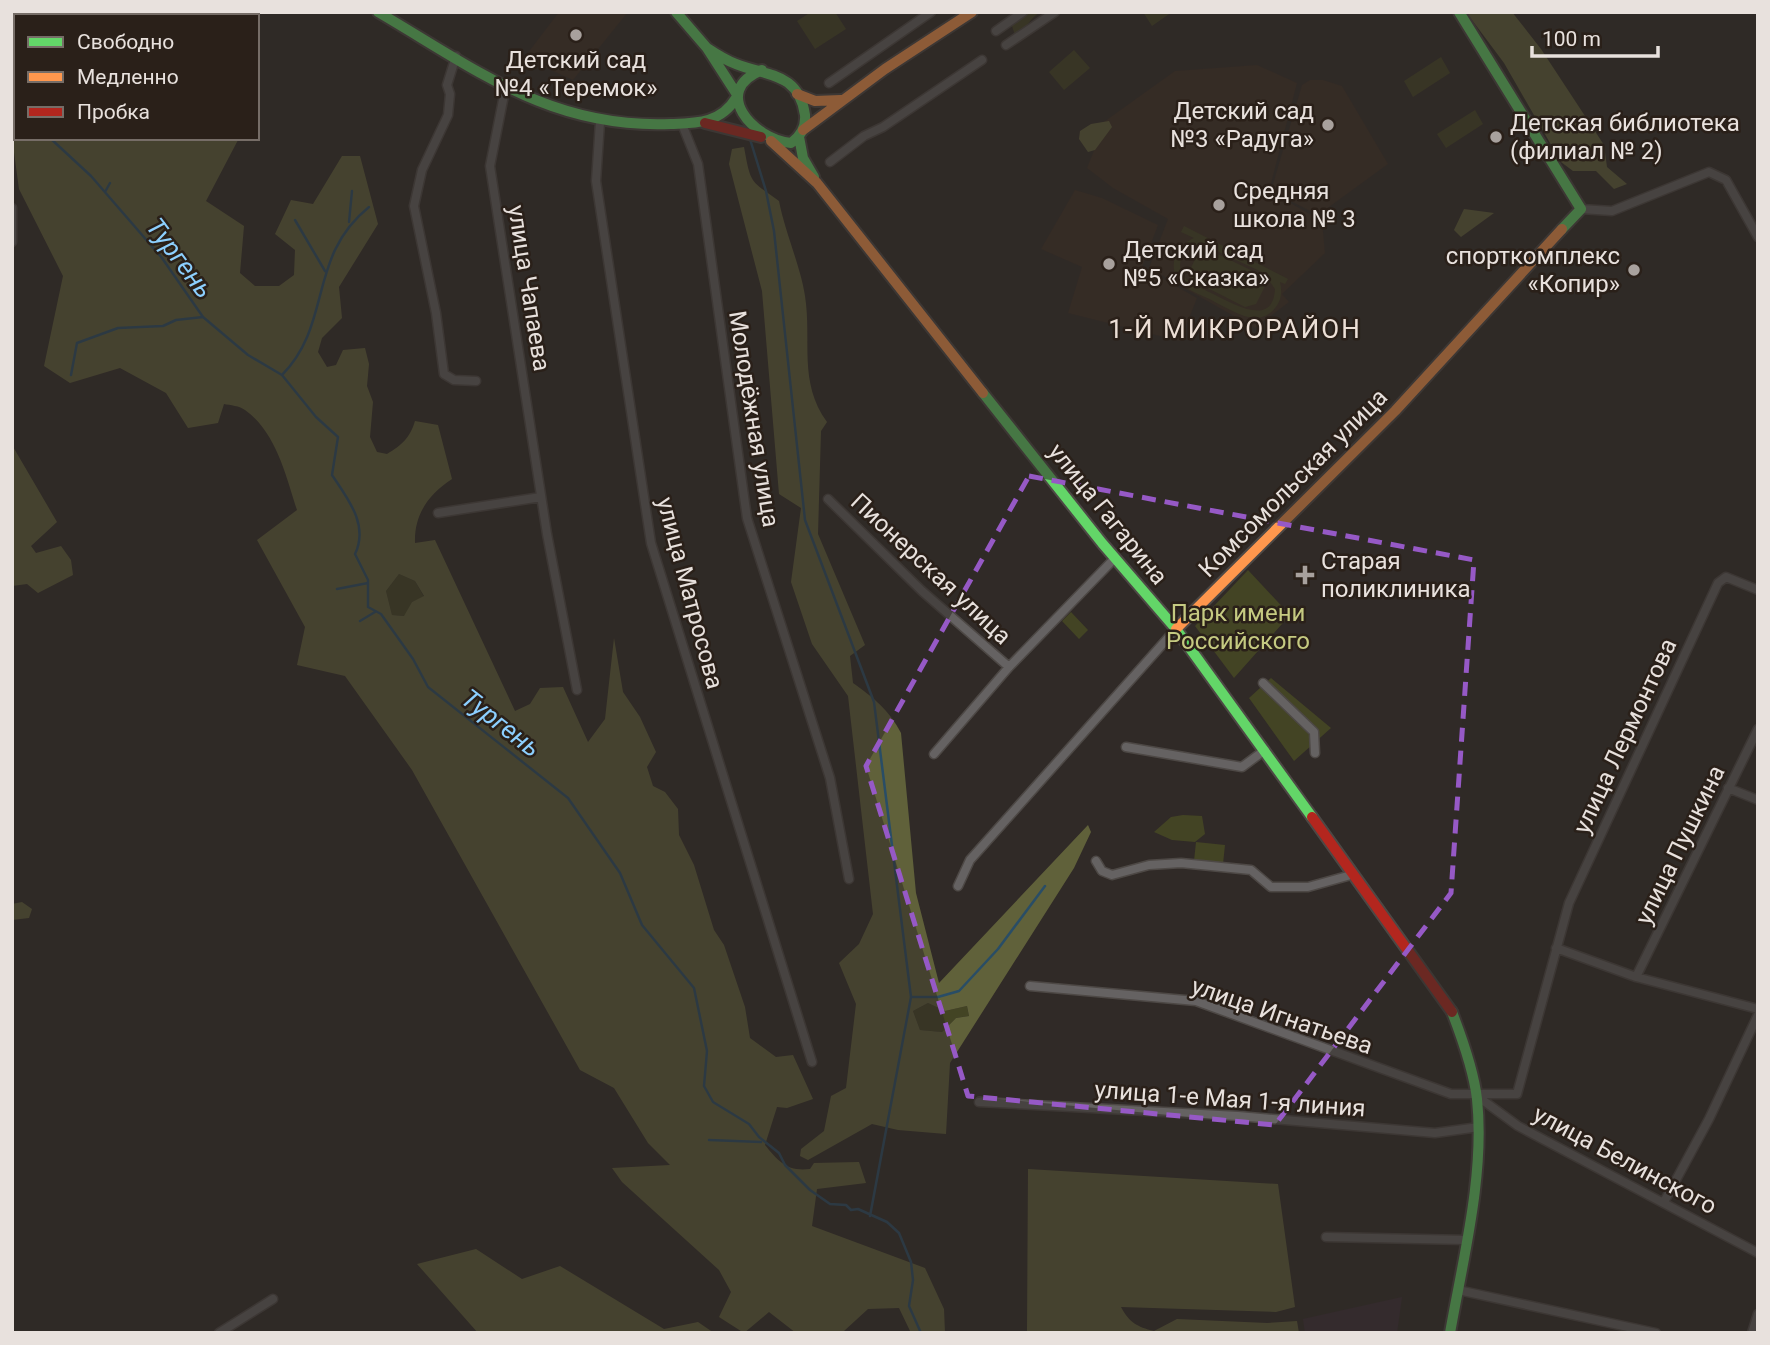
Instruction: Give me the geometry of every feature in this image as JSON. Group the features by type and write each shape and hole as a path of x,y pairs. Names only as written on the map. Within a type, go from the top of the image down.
{"main road":[{"name":"улица Гагарина","path":"378,12 506,85 551,107 600,122 637,125 702,122 723,115 736,95"},
{"path":"676,12 707,48 736,95 745,117 768,140 791,143 843,99 972,12"},
{"path":"1459,12 1581,209"},
{"path":"707,48 741,66 777,74 797,94 804,108 801,134"},
{"path":"736,95 743,79 762,70"},
{"path":"797,94 816,101 843,99"},
{"name":"улица Гагарина","path":"702,122 768,140 817,183"},
{"name":"улица Гагарина","path":"801,134 803,158 817,183 1115,558 1176,629 1452,1013 1477,1096 1479,1127 1466,1240 1450,1333"},
{"name":"Комсомольская улица","path":"1176,629 1395,411 1581,209"}],"street":[{"path":"829,83 931,12"},
{"path":"996,31 1023,12"},
{"path":"1006,45 1055,12"},
{"path":"456,56 447,85 450,94 448,115 422,170 414,206 436,313 444,374 454,380 476,381"},
{"path":"830,162 864,136 883,127 982,60"},
{"name":"улица Чапаева","path":"506,85 490,166 541,497 577,690"},
{"name":"улица Матросова","path":"600,122 596,181 651,543 812,1062"},
{"name":"Молодёжная улица","path":"682,124 698,164 747,518 830,778 849,879"},
{"path":"1581,209 1612,211 1709,172 1726,180 1758,237"},
{"path":"12,208 12,242"},
{"path":"438,513 541,497"},
{"name":"Пионерская улица","path":"828,499 922,592 1009,667"},
{"name":"Пионерская улица","path":"934,754 1009,667 1115,558"},
{"name":"улица Лермонтова","path":"1556,948 1569,903 1718,583 1726,576 1758,590"},
{"name":"Комсомольская улица","path":"958,886 970,860 1176,629"},
{"path":"1263,684 1314,732 1314,753"},
{"name":"улица Пушкина","path":"1636,977 1758,729"},
{"path":"1126,747 1242,767 1265,750"},
{"path":"1728,788 1758,800"},
{"path":"1096,861 1102,871 1112,875 1149,865 1181,863 1251,870 1271,887 1308,887 1351,875"},
{"path":"1556,948 1636,977 1758,1012 1709,1119 1664,1202"},
{"name":"улица Игнатьева","path":"1030,986 1196,1001 1451,1094 1517,1094 1556,948"},
{"name":"улица Белинского","path":"1477,1096 1518,1126 1758,1253"},
{"name":"улица 1-е Мая 1-я линия","path":"979,1102 1238,1116 1435,1133 1479,1127"},
{"path":"1326,1237 1466,1240"},
{"path":"1458,1290 1656,1333"},
{"path":"219,1333 273,1299"},
{"path":"1752,1333 1758,1314"}],"highlighted area":[{"path":"1029,476 1474,560 1451,893 1275,1125 968,1096 866,766"}],"shaded area":[{"name":"Детский сад №4 «Теремок»","path":"559,12 628,12 573,80 524,58"},
{"name":"Средняя школа № 3","path":"1257,65 1297,83 1269,191 1322,221 1325,253 1282,294 1289,302 1255,328 1149,268 1168,219 1113,188 1087,168 1095,148 1094,129 1175,71"},
{"name":"Детский сад №3 «Радуга»","path":"1310,80 1323,80 1342,86 1388,164 1318,215 1271,191 1302,85"},
{"name":"Детский сад №5 «Сказка»","path":"1075,190 1102,198 1158,225 1142,267 1197,298 1180,341 1068,313 1082,267 1041,249"},
{"path":"1402,1297 1397,1333 1305,1333 1303,1319"}],"green space":[{"path":"12,12 78,12 14,14 14,140 238,140 206,201 244,226 240,273 255,286 279,286 294,275 295,250 275,234 291,200 313,204 342,156 360,156 378,224 339,287 342,318 322,338 318,352 327,367 336,365 343,350 365,348 369,364 367,386 373,402 370,437 377,452 387,454 401,444 408,437 415,421 438,425 452,479 436,491 424,506 417,523 415,543 435,540 515,711 530,704 540,688 563,687 588,742 605,719 614,638 623,692 640,717 656,752 647,767 653,786 665,792 678,809 679,835 694,865 714,930 724,945 745,1007 750,1038 776,1057 793,1055 813,1099 787,1108 777,1107 765,1145 779,1160 795,1169 810,1169 814,1163 859,1162 866,1183 817,1189 812,1226 925,1268 944,1309 945,1333 911,1333 899,1308 868,1309 844,1331 846,1333 796,1333 769,1312 744,1333 719,1317 731,1292 719,1270 622,1182 612,1168 670,1165 648,1143 614,1088 580,1070 412,770 345,676 297,665 305,627 257,540 297,510 284,469 265,430 243,409 224,404 218,423 188,428 166,393 120,368 70,383 44,366 63,276 19,189 13,145","holes":["399,574 415,581 424,596 412,602 404,616 392,615 386,591"]},
{"path":"811,12 835,12 846,29 815,49 797,21"},
{"path":"1027,12 1040,12 1015,35 1011,23"},
{"path":"1143,12 1172,12 1152,26"},
{"path":"1466,12 1512,12 1541,49 1604,145 1607,167 1627,184 1614,189 1596,171 1573,171 1561,162 1504,63"},
{"path":"1074,50 1090,68 1064,90 1049,72"},
{"path":"1441,57 1450,73 1413,97 1404,81"},
{"path":"1475,110 1483,124 1446,148 1437,134"},
{"path":"1109,121 1112,127 1095,150 1088,152 1079,139 1080,131 1091,124"},
{"path":"744,147 753,180 779,201 803,285 807,313 809,376 812,392 827,422 821,431 818,534 865,645 850,656 853,683 880,705 901,733 916,893 939,983 1088,825 1091,832 1074,868 950,1063 946,1134 898,1130 872,1124 808,1160 800,1156 801,1149 824,1131 831,1096 846,1088 856,1004 839,963 859,944 873,914 848,696 812,644 791,582 801,508 779,494 762,291 729,164 732,149","holes":["928,1003 945,1011 967,1006 969,1016 956,1018 942,1032 920,1030 913,1011"]},
{"path":"1464,209 1494,213 1461,237 1454,230"},
{"path":"1184,226 1288,279 1285,284 1280,282 1281,295 1275,308 1261,317 1245,316 1181,283 1174,270 1175,258 1182,246 1194,238 1181,232","holes":["1202,244 1264,273 1275,289 1273,301 1267,308 1251,310 1196,286 1186,279 1180,262 1190,248"]},
{"path":"1205,248 1263,276 1265,286 1256,304 1245,307 1192,280 1190,270 1198,253"},
{"path":"12,445 57,522 31,546 36,553 61,546 71,560 73,575 38,593 27,584 12,586"},
{"name":"Парк имени Российского","path":"1248,570 1290,615 1234,678 1195,626"},
{"path":"399,574 415,581 424,597 412,602 405,616 392,615 386,591"},
{"path":"1071,612 1088,630 1079,639 1062,621"},
{"path":"1271,678 1331,728 1294,761 1249,698"},
{"path":"1202,816 1205,834 1195,842 1172,840 1154,832 1171,817"},
{"path":"1196,842 1225,845 1223,864 1194,861"},
{"path":"22,902 32,909 29,918 12,920 12,904"},
{"path":"928,1003 945,1011 967,1006 969,1016 956,1018 942,1032 920,1030 913,1011"},
{"path":"1028,1169 1278,1184 1295,1307 1276,1312 1121,1307 1134,1323 1154,1331 1177,1319 1267,1323 1297,1321 1299,1333 1027,1333"},
{"path":"476,1249 522,1279 560,1266 664,1329 698,1322 714,1333 478,1333 417,1264"}],"waterway":[{"path":"750,139 766,191 774,231 805,520 874,702 911,997 870,1216"},
{"name":"Тургень","path":"52,140 91,176 162,258 203,317 248,355 282,375 316,417 338,437 332,475 350,503 358,523 360,533 355,554 368,580 368,607 381,614 413,659 428,687 568,798 620,873 642,925 694,988 707,1051 704,1086 713,1102 749,1124 759,1137 779,1153 785,1165 810,1190 830,1204 846,1205 851,1210 858,1209 887,1222 899,1233 911,1262 913,1280 909,1306 921,1333"},
{"path":"105,192 110,183"},
{"path":"349,222 352,191"},
{"path":"282,375 298,355 308,334 336,247 350,226 369,207"},
{"path":"295,220 325,271"},
{"path":"71,375 77,343 118,328 163,326 176,320 203,317"},
{"path":"337,589 368,583"},
{"path":"360,621 375,612"},
{"path":"911,997 938,997 959,991 998,949 1045,886"},
{"path":"709,1140 761,1142"}],"traffic: fast":[{"path":"378,12 517,92 589,117 628,123 699,122 716,117 736,98"},
{"path":"676,12 707,48 736,93"},
{"path":"1459,12 1581,209 1562,229"},
{"path":"707,48 732,62 747,68 759,71 769,74 780,78 796,91 802,101 805,123 798,137 791,143 777,140 751,124 738,101 739,90 747,79 762,70"},
{"path":"799,137 803,158 814,177"},
{"path":"983,393 1102,543 1176,629 1312,817"},
{"path":"1450,1333 1471,1216 1479,1128 1473,1078 1452,1012"}],"traffic: slow":[{"path":"803,130 885,69 972,12"},
{"path":"797,94 815,101 841,100"},
{"path":"771,141 817,183 983,393"},
{"path":"1176,629 1395,411 1562,229"}],"traffic: jam":[{"path":"705,123 761,137"},
{"path":"1312,817 1452,1012"}],"place":[{"name":"Детский сад №4 «Теремок»","path":"576,35"},
{"name":"Детский сад №3 «Радуга»","path":"1328,125"},
{"name":"Детская библиотека (филиал № 2)","path":"1496,137"},
{"name":"Средняя школа № 3","path":"1219,205"},
{"name":"Детский сад №5 «Сказка»","path":"1109,264"},
{"name":"спорткомплекс «Копир»","path":"1634,270"},
{"name":"Старая поликлиника","path":"1305,575"}],"district":[{"name":"1-Й МИКРОРАЙОН","path":"1235,329"}]}
